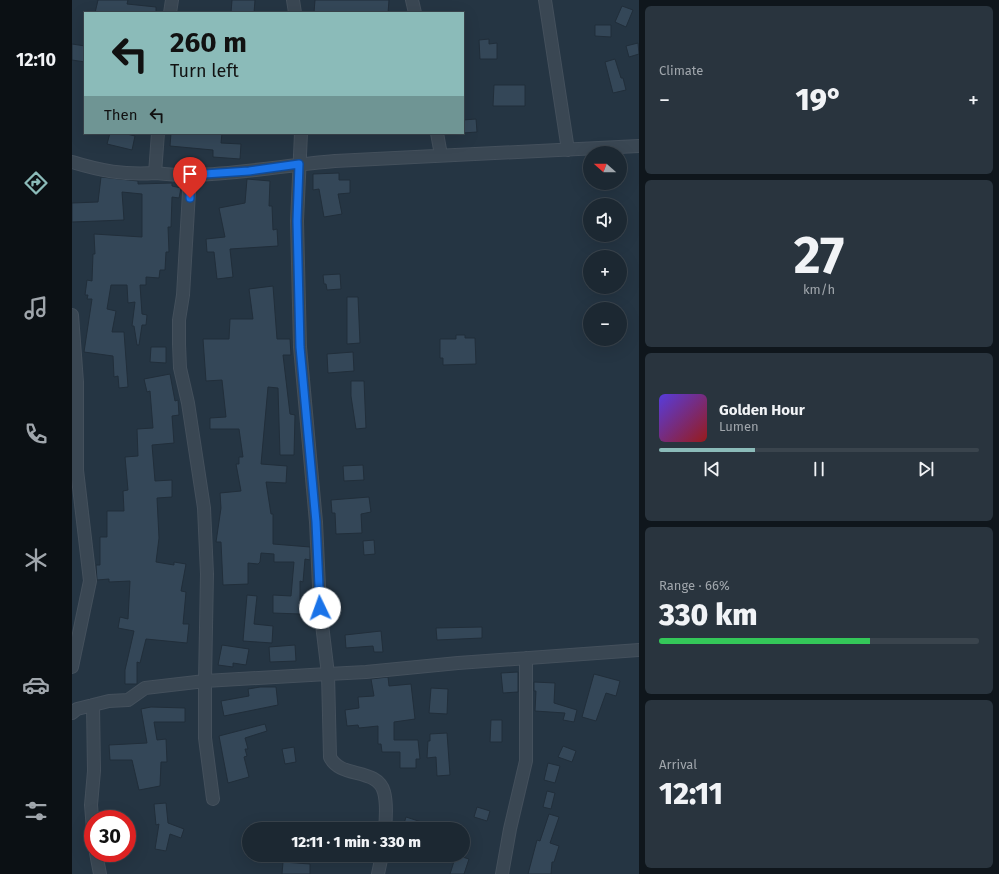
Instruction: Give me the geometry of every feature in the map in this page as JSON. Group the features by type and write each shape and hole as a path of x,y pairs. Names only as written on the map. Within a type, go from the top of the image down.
{"street":[{"path":"170,12 172,0"},
{"path":"294,0 295,12"},
{"path":"412,0 415,12"},
{"path":"545,0 568,150"},
{"path":"155,173 158,134"},
{"path":"301,134 297,221 300,347 316,522 320,608 328,674 330,757 338,767 374,778 380,785 384,792 385,822"},
{"path":"437,134 441,155"},
{"path":"72,162 98,170 122,173 190,175 249,171 299,164 441,155 639,146"},
{"path":"190,175 183,296 179,320 179,344 180,368 188,403 204,508 208,574 205,738 213,799"},
{"path":"72,315 77,382 77,470 90,581 72,667"},
{"path":"72,712 109,700 128,700 145,688 205,682 366,672 639,650"},
{"path":"502,874 510,829 526,761 526,658"},
{"path":"91,810 94,771 93,705"},
{"path":"98,862 100,874"},
{"path":"378,874 381,862"}],"building":[{"path":"98,0 128,0 127,4 156,7 156,12 95,12"},
{"path":"232,0 255,0 254,12 231,12"},
{"path":"315,0 389,0 388,12 314,12"},
{"path":"622,6 633,10 626,27 615,22"},
{"path":"595,25 611,25 611,37 595,36"},
{"path":"489,39 489,44 497,43 497,59 480,59 479,40"},
{"path":"638,43 639,54 629,57 626,46"},
{"path":"72,44 84,46 84,62 72,60"},
{"path":"615,59 626,90 613,93 605,62"},
{"path":"494,85 525,85 525,106 493,106"},
{"path":"476,119 477,132 464,133 464,120"},
{"path":"110,134 127,134 135,136 132,150 107,144"},
{"path":"171,134 222,134 221,143 241,144 240,159 213,157 213,150 170,146"},
{"path":"339,173 339,180 350,180 350,193 338,194 342,214 324,217 319,189 313,190 313,174"},
{"path":"101,177 138,181 138,184 172,183 172,186 181,188 179,198 172,197 171,227 168,227 169,252 166,252 165,270 160,270 159,278 146,277 146,285 140,285 142,314 147,315 146,325 142,325 139,345 137,345 134,326 132,326 135,302 128,303 127,285 111,285 107,309 116,311 112,332 124,332 128,387 119,388 118,376 114,377 113,356 84,352 92,299 87,299 88,295 85,295 87,280 92,281 93,254 95,254 94,234 142,237 142,194 122,192 124,220 72,222 72,203 98,202"},
{"path":"247,179 270,181 269,206 272,206 273,230 277,229 278,246 230,249 233,277 217,279 214,252 207,252 206,239 225,237 219,208 245,203"},
{"path":"340,274 341,289 327,290 326,284 324,284 323,275"},
{"path":"273,286 277,339 290,339 291,355 283,355 290,414 295,415 294,455 280,455 278,388 268,387 261,464 287,466 286,483 266,482 271,514 273,514 273,544 310,547 310,560 305,559 303,582 300,581 300,614 273,613 273,595 291,596 294,562 274,562 274,554 261,553 260,562 258,564 248,563 248,584 223,585 221,542 216,542 221,508 220,493 241,491 236,464 239,464 239,457 243,457 239,429 210,429 210,418 226,417 222,380 206,381 203,339 229,339 230,319 253,319 249,289"},
{"path":"347,297 358,297 360,343 347,344"},
{"path":"456,335 465,335 465,338 475,338 476,364 443,365 443,358 440,358 440,339 456,339"},
{"path":"151,347 166,347 166,363 150,362"},
{"path":"353,352 354,371 328,373 327,354"},
{"path":"170,374 175,401 178,400 179,415 172,416 174,443 152,445 155,481 172,480 172,497 157,498 159,538 156,562 174,565 174,562 186,564 181,591 186,592 183,624 189,624 187,643 146,639 140,663 137,662 137,684 125,684 125,670 134,631 118,628 120,617 128,619 130,581 109,582 109,579 97,580 96,565 100,565 100,537 107,537 107,511 124,511 123,491 128,490 125,457 138,456 137,429 153,428 150,391 147,392 144,379"},
{"path":"351,381 364,381 366,428 356,429 351,396"},
{"path":"363,465 364,480 344,481 343,466"},
{"path":"369,497 371,512 361,514 362,533 336,534 335,513 332,513 331,500"},
{"path":"374,540 375,554 364,555 363,541"},
{"path":"247,595 257,596 254,624 273,626 272,643 243,641"},
{"path":"482,627 482,638 437,640 436,628"},
{"path":"381,631 383,652 374,652 373,646 346,648 345,635"},
{"path":"222,645 249,649 246,665 233,663 233,667 218,665"},
{"path":"295,645 296,661 270,662 269,647"},
{"path":"518,672 518,692 503,693 501,673"},
{"path":"594,674 620,681 616,696 606,693 596,721 582,717"},
{"path":"388,677 389,686 411,684 415,719 394,722 394,740 418,740 420,759 416,759 416,768 400,768 400,752 382,752 381,744 378,744 378,726 359,728 358,725 347,726 345,710 359,708 358,697 374,696 371,679"},
{"path":"534,682 555,683 554,703 577,710 574,722 563,720 565,713 535,711 536,691 534,691"},
{"path":"276,687 278,705 224,716 221,701 249,696 248,689"},
{"path":"431,688 448,689 447,714 429,713"},
{"path":"151,707 185,708 185,722 154,722 157,740 166,739 167,762 161,762 160,786 139,790 132,760 110,760 109,745 147,743 141,709"},
{"path":"491,720 502,720 502,742 490,742"},
{"path":"265,724 267,731 245,738 248,749 245,749 247,756 244,757 249,777 228,783 219,736"},
{"path":"447,733 450,775 437,776 436,757 427,758 428,741 430,741 430,734"},
{"path":"563,746 576,751 572,762 558,757"},
{"path":"294,747 296,762 285,764 282,749"},
{"path":"548,763 560,766 555,783 544,780"},
{"path":"547,791 555,793 551,809 543,807"},
{"path":"166,803 168,823 184,829 181,838 170,834 166,851 155,849 159,824 156,825 154,804"},
{"path":"477,807 490,811 487,821 474,817"},
{"path":"549,814 559,817 550,843 559,846 554,862 552,862 551,874 528,874 537,840 540,841"},
{"path":"406,817 422,822 404,822"},
{"path":"283,862 310,864 310,874 282,874"},
{"path":"454,862 468,862 464,874 450,874"}],"route":[{"path":"190,198 190,175 249,171 299,164 297,221 300,347 316,522 320,608"}]}
